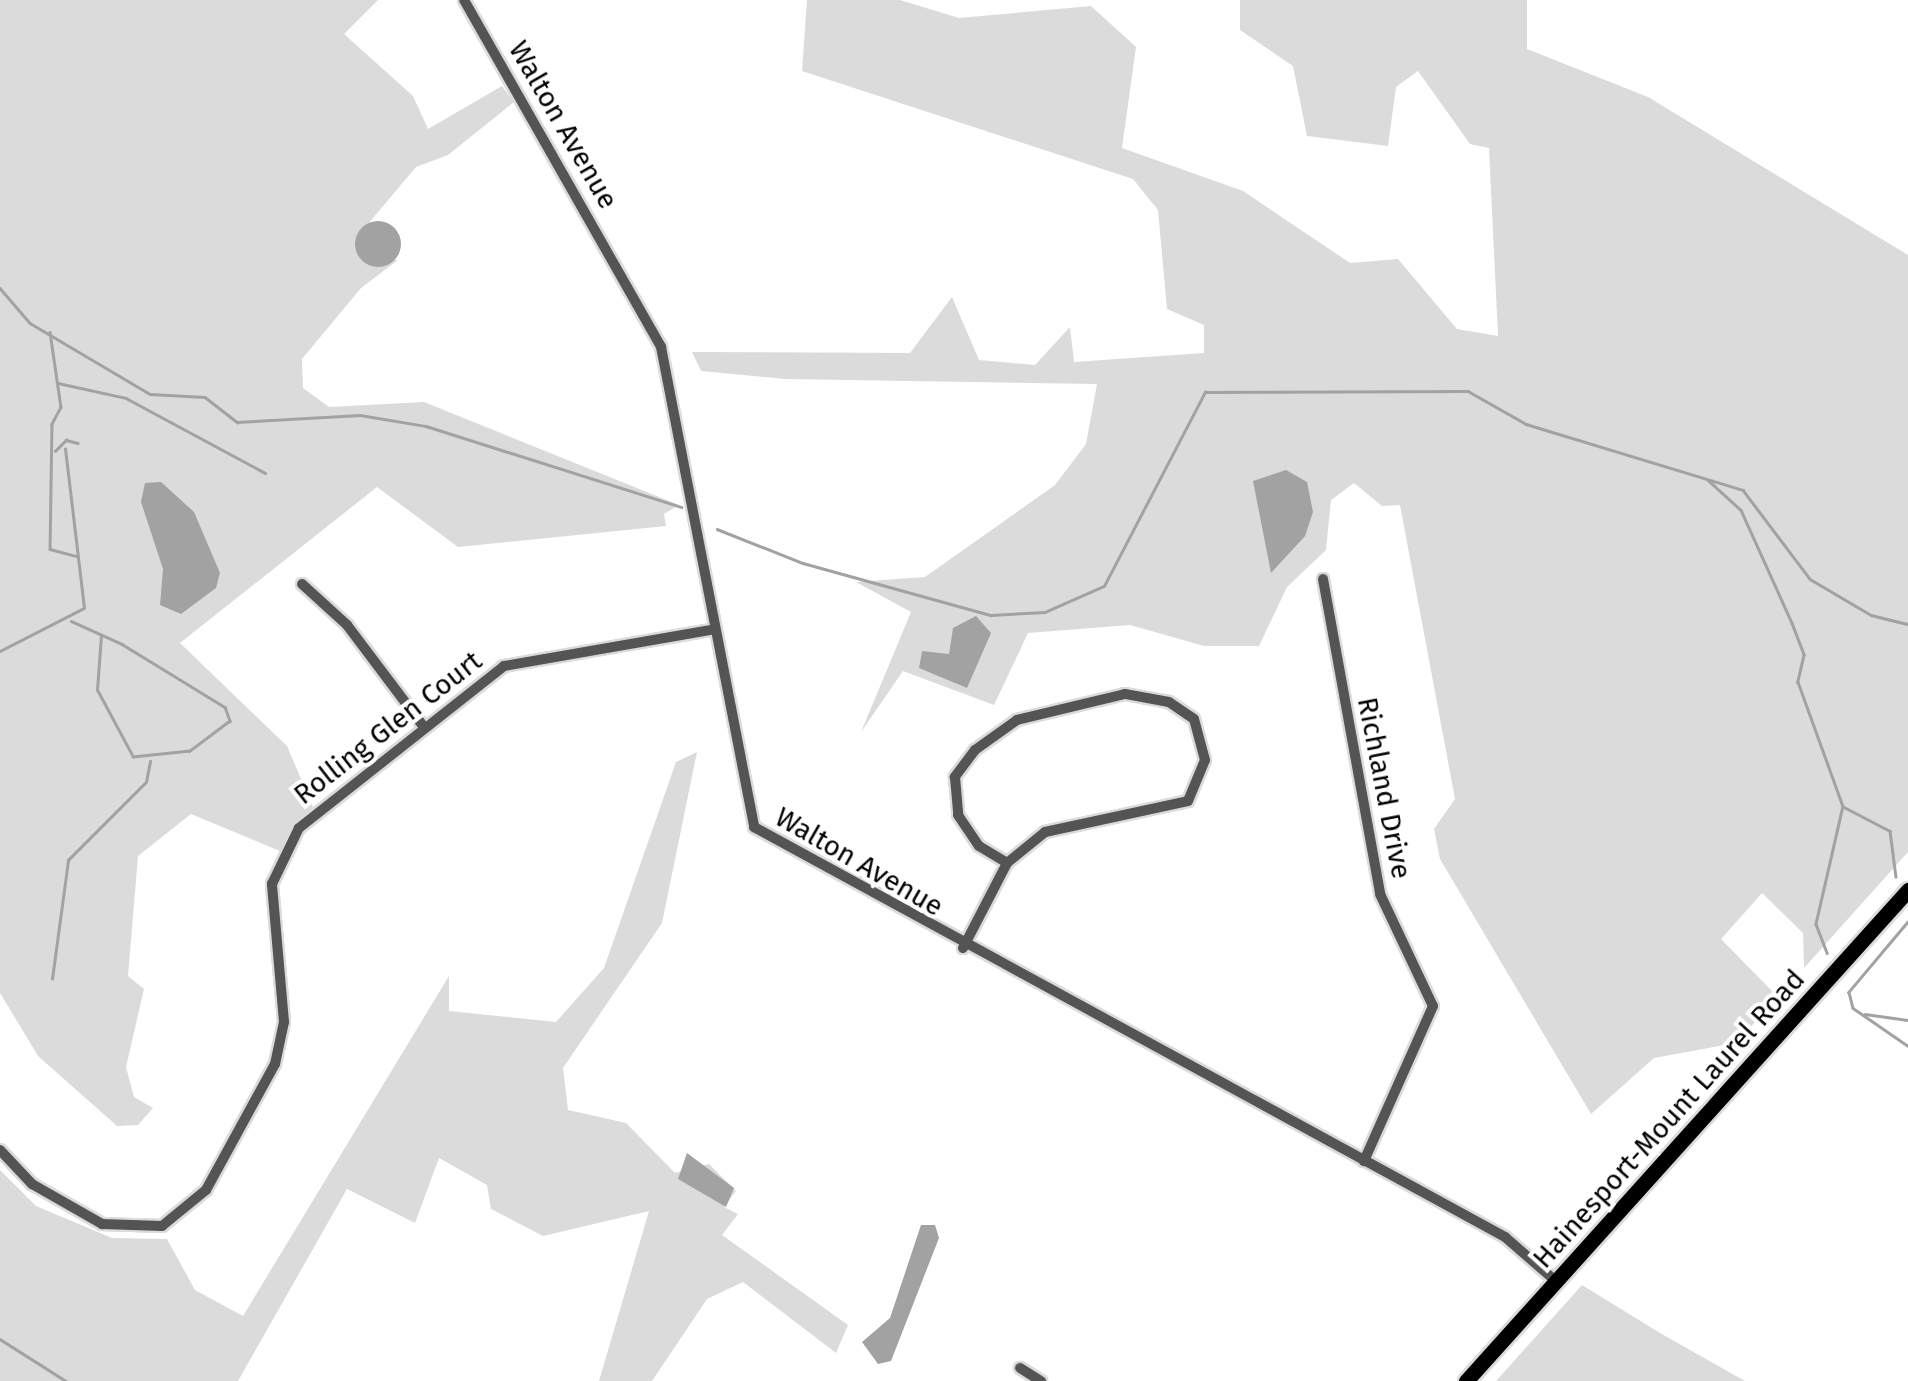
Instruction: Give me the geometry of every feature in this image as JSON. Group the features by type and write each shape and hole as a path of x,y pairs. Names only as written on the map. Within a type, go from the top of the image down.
{"main road":[{"name":"Hainesport-Mount Laurel Road","path":"1466,1381 1908,890"}],"street":[{"name":"Walton Avenue","path":"464,0 658,340 754,828 963,948 1525,1249 1557,1282"},
{"name":"Richland Drive","path":"1322,579 1380,894 1433,1006 1364,1161"},
{"path":"302,584 347,625 422,726"},
{"name":"Rolling Glen Court","path":"0,1150 32,1184 102,1224 162,1226 206,1190 276,1064 284,1022 272,884 299,828 422,726 504,666 714,629"},
{"path":"963,948 1007,863 1045,832 1188,800 1205,760 1194,720 1169,702 1125,694 1017,720 975,750 955,777 958,815 978,846 1007,863"},
{"path":"1020,1368 1040,1381"}],"shaded area":[{"path":"0,0 378,0 344,34 413,96 428,129 502,86 514,102 448,155 416,167 357,237 359,257 398,260 361,288 302,359 303,388 329,407 424,402 679,505 664,514 666,526 458,547 377,487 180,643 287,746 316,814 280,851 191,814 138,856 128,976 144,989 126,1067 134,1097 153,1108 138,1125 117,1126 38,1056 0,993"},
{"path":"807,0 900,0 959,18 1091,6 1136,47 1122,148 1243,191 1350,263 1398,259 1457,329 1498,336 1489,148 1470,144 1418,71 1396,87 1388,146 1307,136 1293,66 1240,30 1240,0 1527,0 1527,49 1648,97 1908,255 1908,852 1804,968 1803,933 1762,893 1721,939 1778,997 1736,1043 1654,1058 1591,1114 1440,859 1434,829 1455,799 1400,505 1382,506 1354,483 1331,500 1326,550 1287,587 1259,646 1204,646 1130,625 1028,633 994,705 903,671 861,732 911,612 856,582 925,577 1055,485 1086,444 1097,384 785,379 701,371 692,352 910,353 952,297 979,360 1035,365 1070,327 1074,362 1204,353 1204,325 1167,309 1158,210 1133,179 802,71"},
{"path":"378,221 394,228 401,244 394,260 378,267 362,260 355,244 362,228"},
{"path":"1286,470 1307,482 1313,512 1305,536 1271,573 1253,481"},
{"path":"161,482 194,512 220,573 216,588 181,614 160,605 163,569 141,502 145,483"},
{"path":"976,616 991,633 967,688 919,668 922,651 949,654 953,628"},
{"path":"697,752 662,923 563,1068 568,1110 626,1123 675,1173 709,1164 736,1191 724,1207 738,1214 722,1235 848,1325 836,1353 743,1282 707,1299 652,1381 599,1381 649,1211 543,1236 491,1209 487,1185 439,1158 415,1223 347,1189 238,1381 0,1381 0,1170 36,1206 112,1238 167,1239 195,1290 243,1316 449,976 449,1011 556,1022 604,968 676,762"},
{"path":"687,1153 734,1188 726,1207 678,1179"},
{"path":"921,1225 935,1225 939,1238 891,1361 878,1364 862,1342 890,1318"},
{"path":"1582,1285 1660,1333 1745,1381 1496,1381"}],"waterway":[{"path":"0,288 30,323 150,394 205,397 237,422 360,415 426,426 681,507"},
{"path":"50,332 61,407 52,424 50,549 76,556"},
{"path":"58,383 126,398 265,473"},
{"path":"717,529 803,563 991,615 1045,612 1104,586 1205,392 1468,391 1526,424 1743,490 1810,579 1871,615 1908,624"},
{"path":"55,451 66,440 78,443"},
{"path":"0,651 84,608 65,449"},
{"path":"1708,480 1741,510 1792,623 1804,655 1798,682 1843,806 1816,924 1827,953"},
{"path":"71,621 122,644 225,707 230,721 190,751 133,757 97,690 101,636"},
{"path":"52,979 68,860 146,782 150,761"},
{"path":"1844,807 1890,831 1896,877"},
{"path":"1908,922 1849,992 1853,1008 1908,1046"},
{"path":"1865,1014 1908,1020"},
{"path":"0,1339 66,1381"}]}
